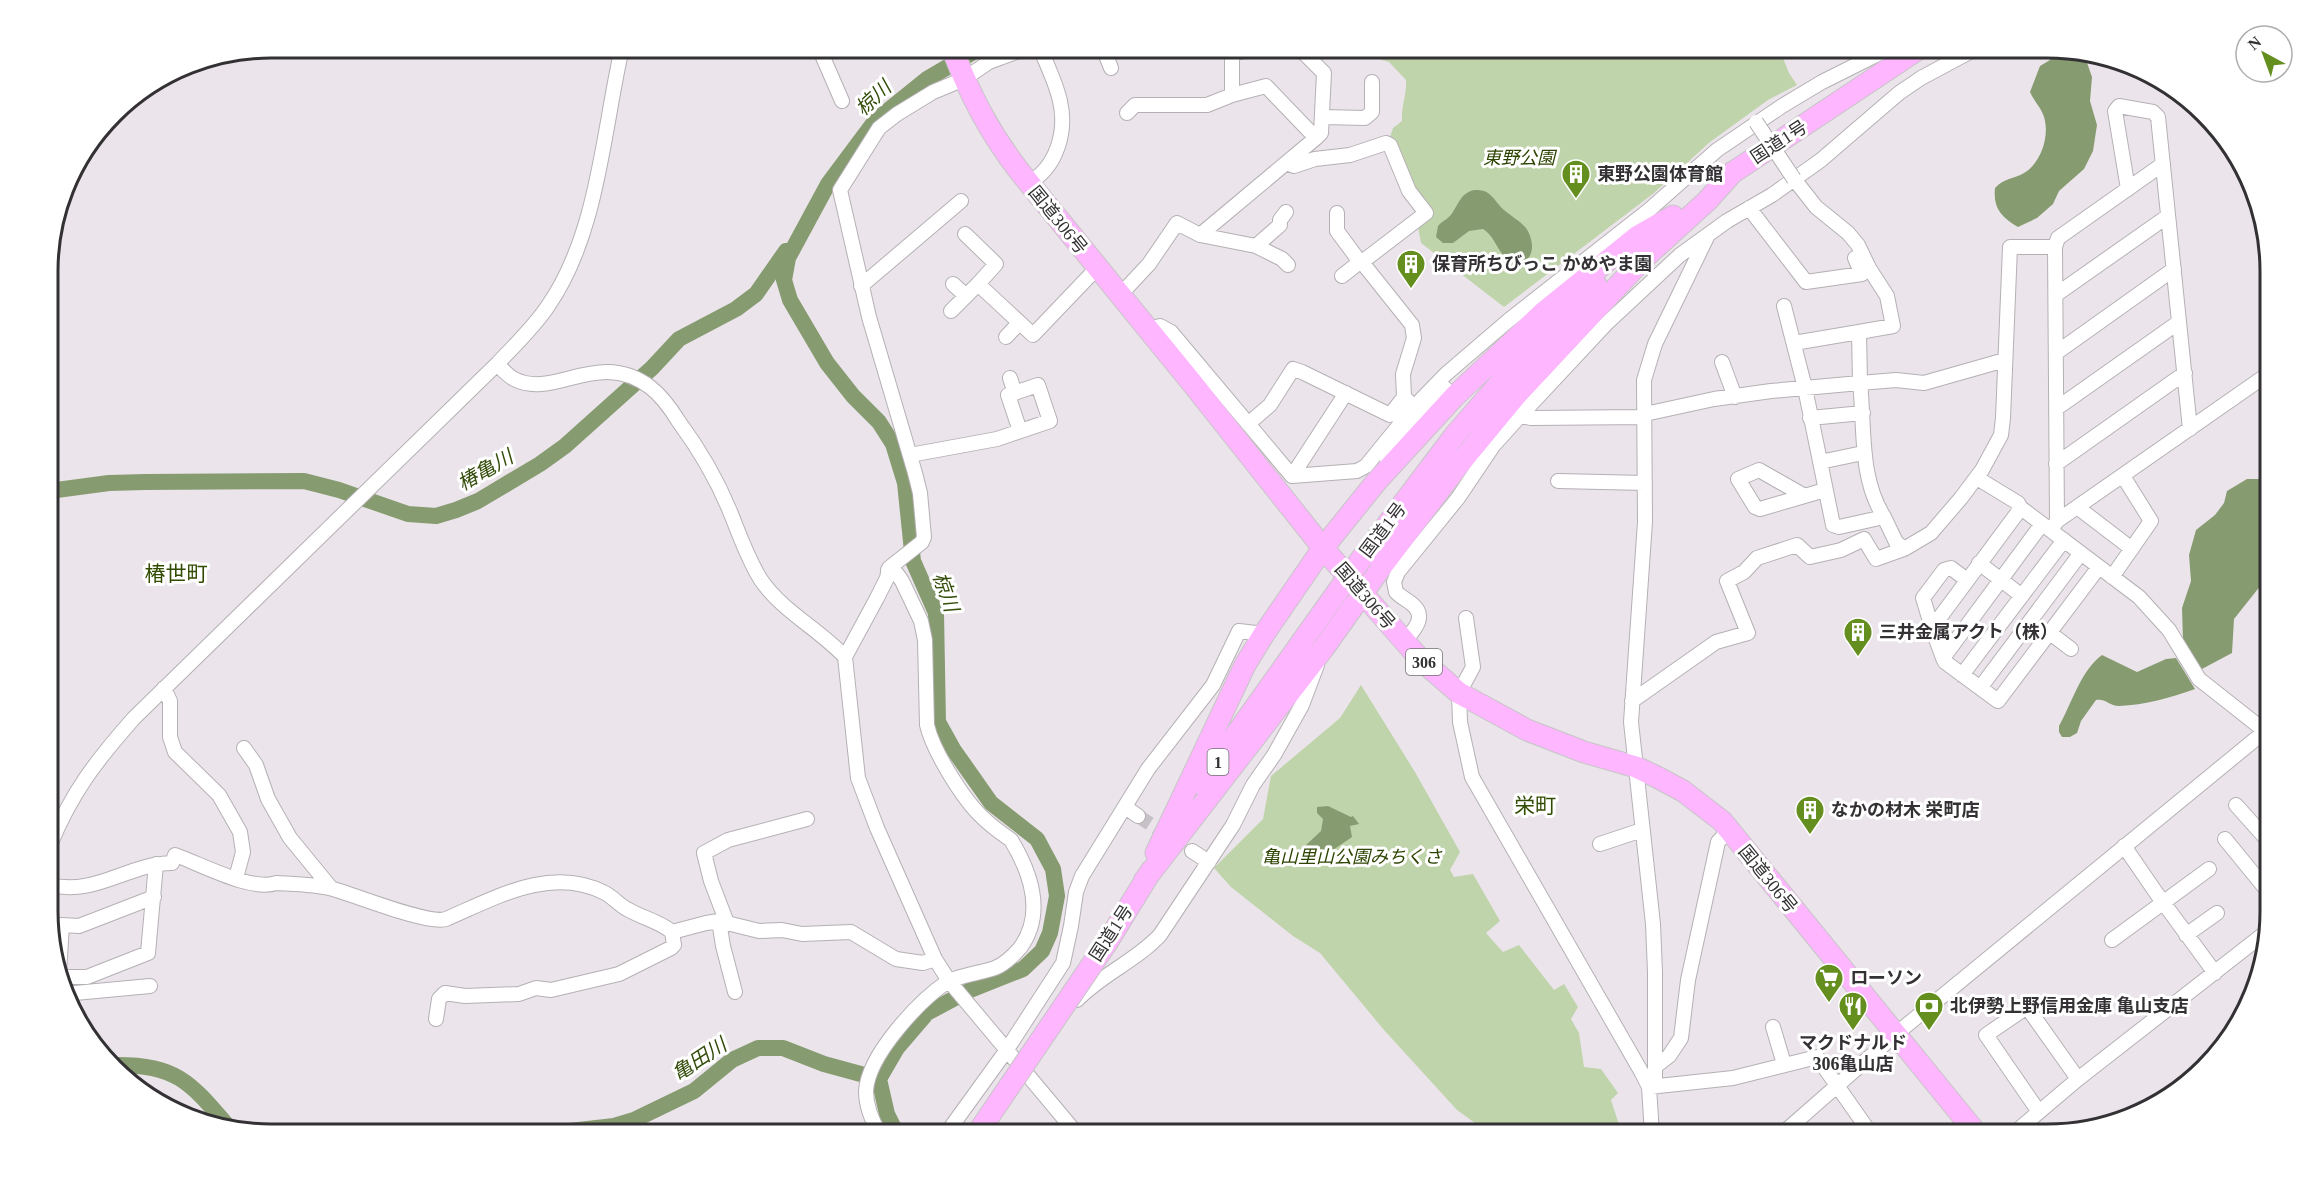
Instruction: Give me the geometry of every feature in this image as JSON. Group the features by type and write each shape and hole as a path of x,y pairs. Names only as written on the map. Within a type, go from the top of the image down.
{"highway":[{"name":"国道306号","path":"956,58 976,106 997,142 1028,183 1323,548 1420,659 1459,693 1527,730 1584,752 1636,767 1683,792 1709,810 1729,830 1969,1124"},
{"name":"国道1号","path":"984,1124 1108,941 1232,740 1362,558 1455,435 1507,375 1598,283 1673,216 1733,172 1905,58"},
{"path":"1144,881 1323,649 1460,463 1546,360 1642,260 1707,201 1733,172"},
{"path":"1144,881 1237,683 1264,634 1323,548 1376,482 1454,397 1536,319 1638,236 1673,216"}],"street":[{"path":"58,827 74,793 94,764 134,718 496,364 530,329 549,305 565,278 577,248 592,194 620,58"},
{"path":"823,58 842,101"},
{"path":"1000,58 989,62 963,79 917,100 879,128 840,190 861,286 920,493 924,524 922,542 890,567 887,578 845,657 858,778 877,828 935,959 949,981 1068,1124"},
{"path":"1028,183 1037,178 1051,161 1060,140 1062,123 1059,96 1044,58"},
{"path":"1107,58 1111,68"},
{"path":"1232,58 1232,95"},
{"path":"1200,235 1321,133 1324,73 1309,58"},
{"path":"1248,424 1270,405 1293,369 1390,415 1446,374 1509,320 1649,210 1717,150 1756,122 1822,82 1870,58"},
{"path":"1404,642 1418,626 1419,616 1412,603 1396,592 1394,582 1398,572 1458,498 1493,446 1605,324 1680,255 1709,233 1794,184 1899,93 1958,58"},
{"path":"1323,117 1365,118 1372,112 1372,82"},
{"path":"1127,113 1135,105 1207,105 1232,95 1266,86 1316,138"},
{"path":"2128,189 2115,111 2119,106 2153,112 2158,117 2190,429"},
{"path":"1749,208 1806,282 1862,274 1850,246 1842,236 1814,217 1756,122"},
{"path":"1286,163 1294,166 1316,159 1350,155 1386,143 1390,145 1409,191 1426,213 1342,276"},
{"path":"2050,525 2056,464 2055,247 2058,238 2163,164"},
{"path":"1794,184 1816,207 1848,233 1887,296 1893,326 1794,343"},
{"path":"861,286 961,201"},
{"path":"1256,246 1280,225 1280,220 1286,212"},
{"path":"1292,476 1357,471 1366,466 1409,402 1403,374 1414,338 1412,325 1337,231 1337,213"},
{"path":"2056,294 2168,216"},
{"path":"1120,295 1149,264 1177,223 1200,235 1256,246 1282,259 1288,265"},
{"path":"1652,1124 1652,1086 1656,1066 1653,924 1636,767 1632,701 1645,522 1644,380 1652,352 1709,233"},
{"path":"951,311 996,264 965,234"},
{"path":"1632,701 1716,642 1748,633 1727,581 1744,572 1757,558 1797,544 1810,557 1840,550 1864,539 1876,559 1904,549 1931,533 1977,478 2001,435 2010,247 2055,247"},
{"path":"978,284 1033,335 1097,268"},
{"path":"2056,352 2174,269"},
{"path":"953,284 966,296"},
{"path":"1784,306 1805,388 1833,525 1839,527 1884,517"},
{"path":"1376,482 1389,454 1411,427 1509,320"},
{"path":"1006,338 1019,322"},
{"path":"2057,408 2179,322"},
{"path":"1148,329 1160,326 1171,332 1292,476"},
{"path":"1859,332 1863,453 1874,501 1896,542 1904,549"},
{"path":"1520,416 1531,418 1645,415 1705,400 1770,391 1896,380 1924,383 2005,360"},
{"path":"1722,362 1735,397"},
{"path":"496,364 512,378 531,383 547,383 592,372 613,371 649,385 666,403 708,466 754,567 770,591 786,608 819,633 845,657"},
{"path":"2056,464 2185,373"},
{"path":"1010,378 1015,393"},
{"path":"1943,658 2001,579 2050,525 2260,380"},
{"path":"910,455 997,439 1050,421 1038,385 1008,395 1020,431"},
{"path":"1292,476 1346,393"},
{"path":"1810,418 1863,413"},
{"path":"1820,462 1863,453"},
{"path":"2112,577 2151,521 2123,476"},
{"path":"1977,478 2050,525 2064,540 2139,597 2169,630 2199,679 2260,726"},
{"path":"1558,481 1645,483"},
{"path":"1803,495 1825,490"},
{"path":"2077,507 2132,549"},
{"path":"1932,628 2021,508"},
{"path":"1962,675 2064,540"},
{"path":"1980,688 2081,553"},
{"path":"1979,563 2001,579 2033,618 2071,649"},
{"path":"874,1124 866,1089 885,1046 915,1010 949,981 1004,964 1026,938 1032,925 1034,904 1030,879 1011,840 976,810 952,776 930,737 927,725 924,640 921,621 902,581 890,567"},
{"path":"1967,580 1951,568 1944,570 1923,598 1945,662 1998,702 2099,567"},
{"path":"1466,618 1473,667 1459,693 1460,722 1472,777 1652,1086"},
{"path":"953,1124 1006,1051 1062,963 1076,892 1082,876 1148,769 1213,685 1239,631 1264,634"},
{"path":"994,1124 1029,1078 1047,1042 1077,1000 1089,988 1146,950 1160,935 1233,825 1253,785 1274,755 1302,705 1323,649"},
{"path":"164,688 170,701 170,737 176,752 219,795 240,832 243,852 236,878"},
{"path":"1793,1124 1896,1034 2124,846 2260,738"},
{"path":"244,748 256,765 268,799 290,838 331,888"},
{"path":"2236,805 2260,832"},
{"path":"1125,807 1138,816"},
{"path":"735,992 723,946 723,922 704,853 728,840 807,819"},
{"path":"1600,844 1642,830"},
{"path":"1656,1066 1669,1056 1681,1038 1688,980 1718,842 1729,830"},
{"path":"2225,839 2260,882"},
{"path":"2124,846 2215,973"},
{"path":"1192,851 1209,862"},
{"path":"58,886 93,886 140,867 172,863 175,855 246,884 331,888 431,920 441,920 520,888 563,881 586,886 606,894 624,908 672,932 706,923 723,922 759,932 782,930 802,934 851,932 896,958 923,963 935,959"},
{"path":"69,976 87,977 148,953 156,864"},
{"path":"2112,940 2209,869"},
{"path":"61,942 62,925 79,926 153,897"},
{"path":"2186,935 2217,913"},
{"path":"436,1019 439,999 445,993 465,996 519,994 536,988 551,990 619,974 671,948 674,945 672,932"},
{"path":"2025,1124 2078,1079 2258,939"},
{"path":"75,993 150,986"},
{"path":"2039,1112 1986,1035 2027,1007 2078,1079"},
{"path":"1773,1027 1784,1064"},
{"path":"1652,1086 1733,1078 1816,1057 1864,1124"}],"green space":[{"name":"東野公園","path":"1380,58 1783,58 1797,85 1768,100 1710,142 1654,193 1504,307 1421,243 1418,227 1421,211 1390,137 1393,128 1402,121 1406,80 1389,62"},
{"name":"亀山里山公園みちくさ","path":"1361,685 1415,772 1460,852 1450,870 1454,877 1473,874 1500,921 1486,933 1503,952 1519,945 1554,990 1564,984 1578,1007 1571,1019 1579,1033 1584,1067 1601,1069 1618,1093 1611,1100 1619,1124 1476,1124 1457,1110 1384,1030 1320,953 1293,936 1231,887 1214,868 1263,819 1271,776 1340,718"}],"shaded area":[{"path":"2050,60 2074,60 2087,63 2092,77 2090,101 2097,125 2093,151 2084,169 2059,191 2053,204 2037,218 2018,227 1999,211 1995,201 1995,188 2002,182 2030,169 2043,148 2046,124 2030,92 2040,66"},
{"path":"1474,190 1488,193 1526,228 1532,251 1523,262 1510,262 1505,258 1483,229 1469,231 1453,243 1443,243 1436,237 1438,226 1450,216 1465,194"},
{"path":"2247,479 2260,479 2260,586 2234,619 2232,653 2200,670 2183,641 2182,608 2191,581 2189,555 2196,530 2215,515 2224,503 2227,491"},
{"path":"2102,655 2137,672 2166,659 2176,658 2195,689 2129,705 2116,706 2096,700 2081,721 2077,733 2070,737 2062,737 2059,726 2088,669"},
{"path":"1328,806 1353,816 1359,824 1350,826 1352,837 1330,852 1327,851 1315,858 1306,853 1305,846 1321,831 1323,819 1317,813 1317,807"}],"waterway":[{"name":"椋川","path":"892,1124 887,1114 879,1079 897,1048 927,1013 970,990 1023,969 1042,951 1050,933 1057,896 1053,869 1037,839 991,803 953,749 938,722 936,613 913,561 905,483 893,444 879,422 853,396 827,363 790,300 784,280 788,258 828,184 875,121 927,79 963,58"},
{"name":"椿亀川","path":"59,490 109,483 304,481 339,490 408,514 436,516 456,510 478,501 540,464 565,446 652,368 679,339 736,309 756,294 786,251"},
{"name":"亀田川","path":"621,1124 634,1120 694,1091 732,1060 758,1048 783,1048 824,1064 879,1079"},
{"name":"亀田川","path":"125,1065 154,1068 180,1079 202,1097 220,1117"}],"tunnel":[{"path":"1138,816 1192,851"}],"place":[{"name":"東野公園体育館","path":"1576,200"},
{"name":"保育所ちびっこ かめやま園","path":"1411,290"},
{"name":"三井金属アクト（株）","path":"1858,658"},
{"name":"なかの材木 栄町店","path":"1810,836"},
{"name":"ローソン","path":"1829,1004"},
{"name":"マクドナルド 306亀山店","path":"1853,1032"},
{"name":"北伊勢上野信用金庫 亀山支店","path":"1929,1032"}],"district":[{"name":"椿世町","path":"176,574"},
{"name":"栄町","path":"1535,806"}]}
